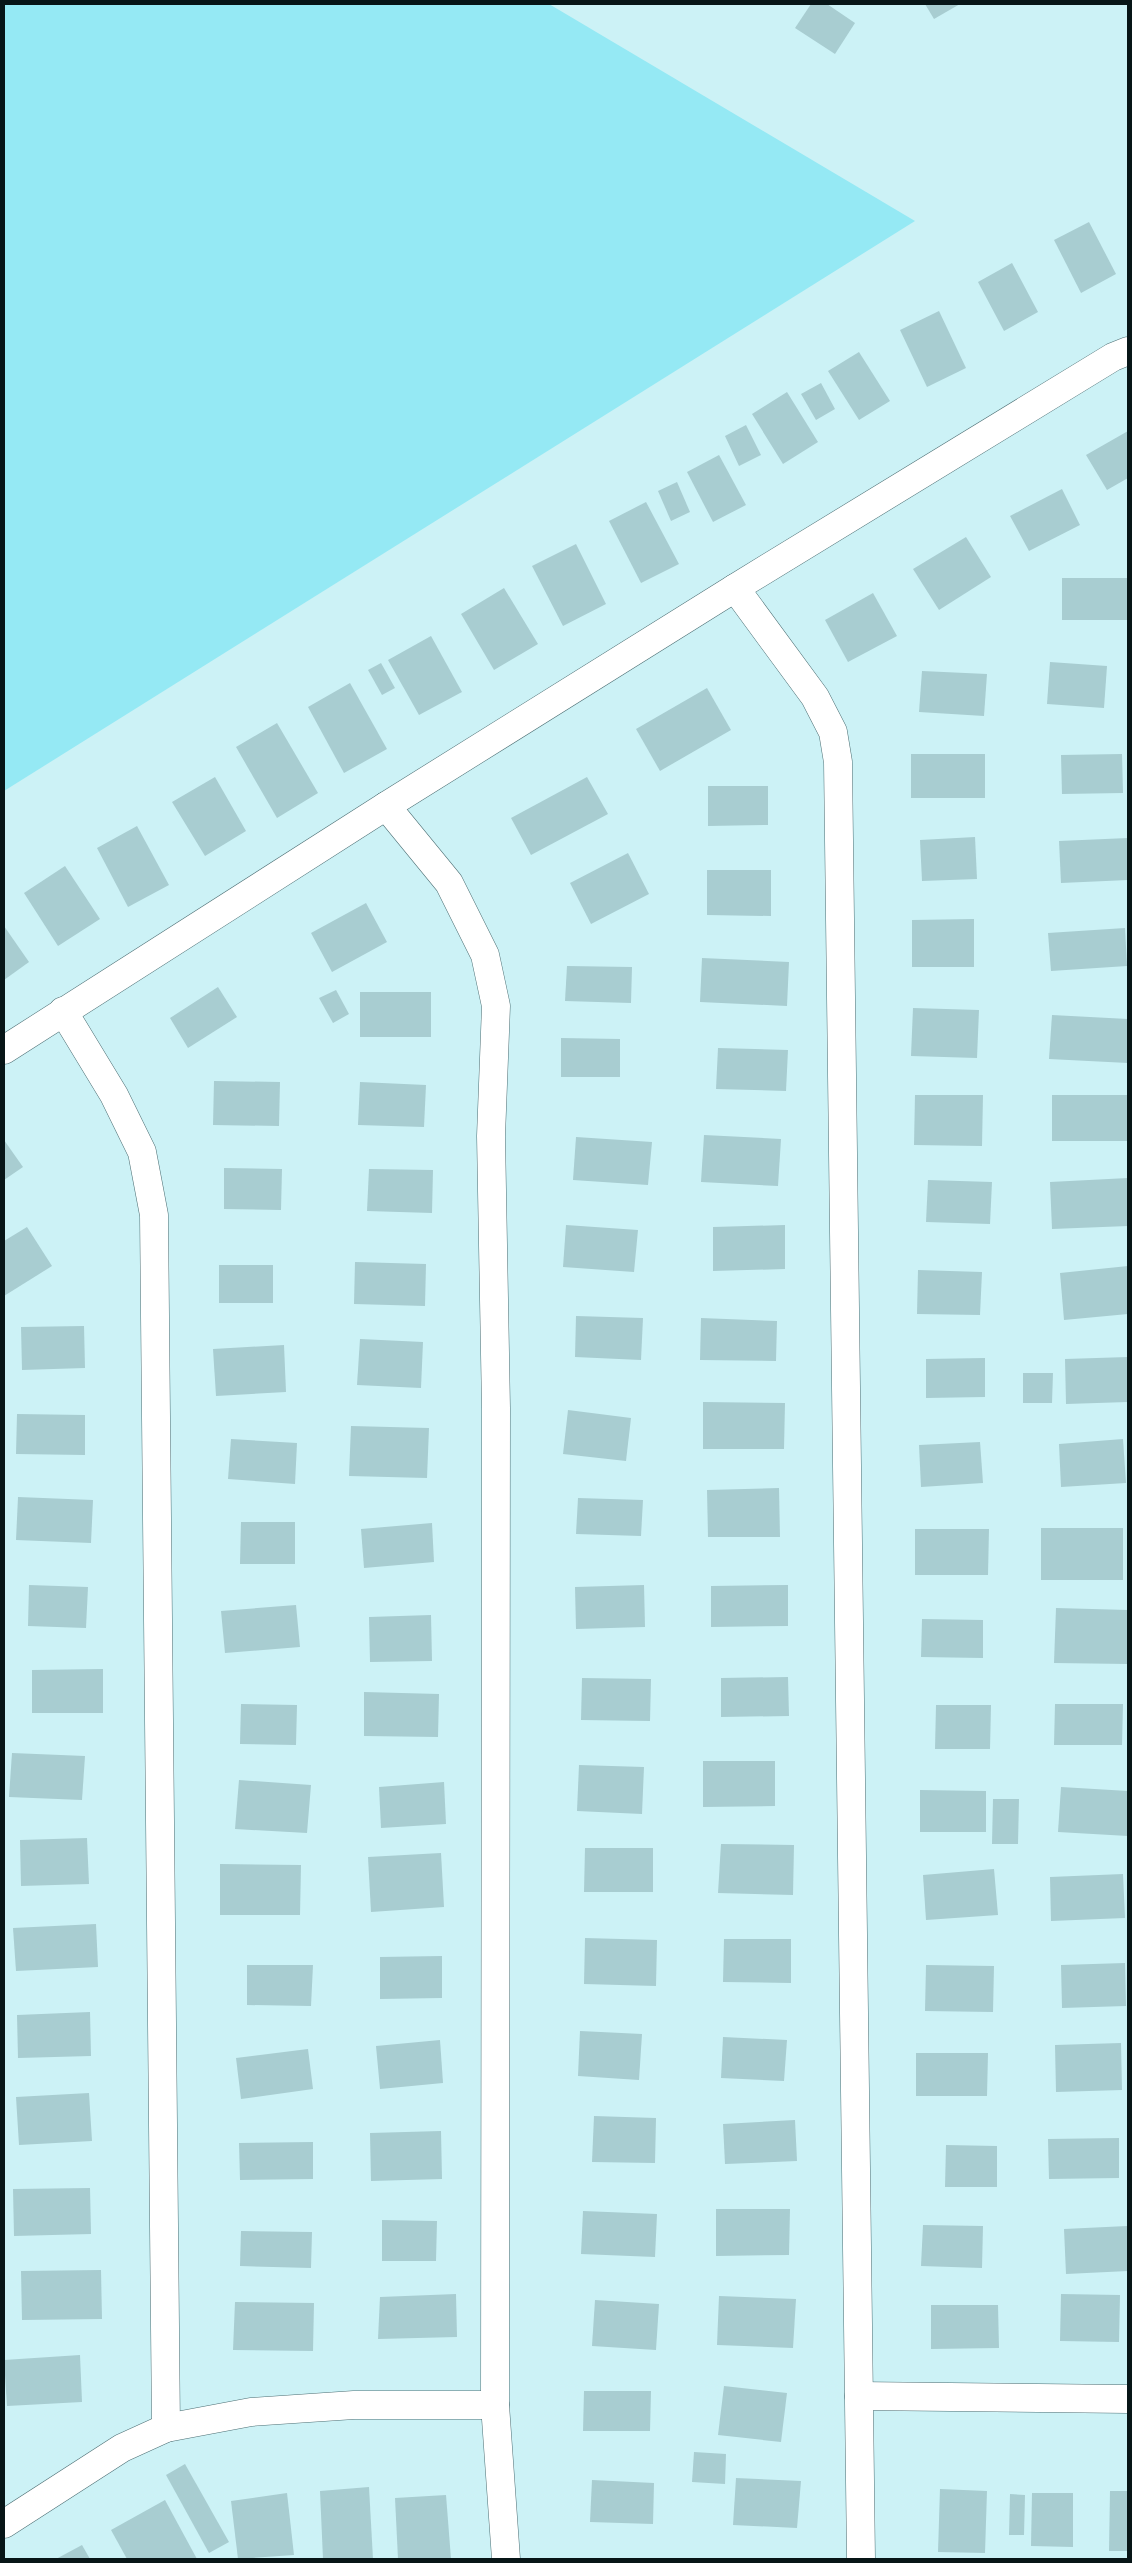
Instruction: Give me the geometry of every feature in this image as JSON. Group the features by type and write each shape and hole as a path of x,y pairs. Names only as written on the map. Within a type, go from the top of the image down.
{"street":[{"path":"4,1050 386,806 735,588 1113,357 1128,351"},
{"path":"735,588 815,697 832,732 838,762 861,2559"},
{"path":"386,806 450,883 485,955 496,1006 491,1136 496,1408 495,2405 506,2559"},
{"path":"63,1011 114,1095 142,1152 154,1215 166,2428"},
{"path":"859,2396 1128,2399"},
{"path":"4,2524 122,2448 166,2428 251,2412 354,2405 495,2405"}],"shaded area":[{"path":"4,4 549,4 915,221 4,791"}],"building":[{"path":"811,4 827,4 855,23 835,54 795,28"},
{"path":"925,4 960,4 934,19"},
{"path":"1089,222 1116,274 1081,293 1054,240"},
{"path":"1012,263 1038,312 1004,331 978,282"},
{"path":"939,311 966,368 927,387 900,330"},
{"path":"859,352 890,401 859,420 828,371"},
{"path":"821,383 835,409 816,420 801,394"},
{"path":"787,392 818,442 783,464 752,414"},
{"path":"746,425 761,455 739,466 725,436"},
{"path":"1128,431 1128,478 1107,490 1086,455"},
{"path":"719,455 746,505 713,522 687,472"},
{"path":"677,482 690,512 671,521 658,491"},
{"path":"1062,489 1080,525 1029,551 1010,516"},
{"path":"646,502 679,564 641,583 609,521"},
{"path":"966,537 991,577 939,610 913,569"},
{"path":"576,544 606,604 563,626 532,566"},
{"path":"1062,578 1128,578 1128,620 1062,620"},
{"path":"504,588 538,644 494,670 461,614"},
{"path":"873,593 897,636 848,662 825,620"},
{"path":"431,636 462,692 419,715 388,660"},
{"path":"1050,662 1107,666 1104,708 1047,704"},
{"path":"381,663 395,688 382,695 368,670"},
{"path":"922,671 987,674 984,716 919,712"},
{"path":"350,683 387,749 344,773 308,707"},
{"path":"707,688 731,730 660,771 636,729"},
{"path":"277,723 318,793 277,818 236,747"},
{"path":"911,754 985,754 985,798 911,798"},
{"path":"1122,754 1123,793 1062,794 1061,755"},
{"path":"215,777 246,831 205,856 172,802"},
{"path":"587,777 608,814 531,855 511,818"},
{"path":"708,786 768,786 768,825 708,826"},
{"path":"137,826 169,885 128,907 97,848"},
{"path":"975,837 977,879 922,881 920,840"},
{"path":"1128,838 1128,880 1061,883 1059,841"},
{"path":"628,853 649,894 591,924 570,883"},
{"path":"65,866 100,919 58,946 24,893"},
{"path":"707,870 771,870 771,916 707,915"},
{"path":"366,903 387,942 332,972 311,933"},
{"path":"974,919 974,967 912,967 912,920"},
{"path":"4,926 29,962 4,980"},
{"path":"1125,928 1127,966 1051,971 1048,933"},
{"path":"702,958 789,962 787,1006 700,1002"},
{"path":"567,966 632,967 631,1003 565,1001"},
{"path":"218,987 237,1017 188,1048 170,1018"},
{"path":"336,990 349,1014 333,1023 319,998"},
{"path":"360,992 431,992 431,1037 360,1037"},
{"path":"913,1008 979,1010 977,1058 911,1056"},
{"path":"1052,1015 1128,1019 1128,1063 1049,1059"},
{"path":"561,1038 620,1039 620,1077 561,1077"},
{"path":"718,1048 788,1050 786,1091 716,1089"},
{"path":"214,1081 280,1082 279,1126 213,1125"},
{"path":"360,1082 426,1085 424,1127 358,1125"},
{"path":"915,1095 983,1095 982,1146 914,1145"},
{"path":"1052,1095 1128,1095 1128,1141 1052,1141"},
{"path":"704,1135 781,1139 778,1186 701,1182"},
{"path":"576,1137 652,1142 648,1185 573,1180"},
{"path":"4,1140 23,1167 4,1180"},
{"path":"224,1168 282,1169 281,1210 224,1209"},
{"path":"369,1169 433,1170 432,1213 367,1211"},
{"path":"1128,1178 1128,1226 1052,1229 1050,1182"},
{"path":"928,1180 992,1182 990,1224 926,1222"},
{"path":"566,1225 638,1230 634,1272 563,1267"},
{"path":"785,1225 785,1269 713,1271 713,1227"},
{"path":"27,1227 52,1266 4,1296 4,1241"},
{"path":"355,1262 426,1264 425,1306 354,1304"},
{"path":"219,1265 273,1265 273,1303 219,1303"},
{"path":"1128,1266 1128,1314 1064,1320 1060,1273"},
{"path":"918,1270 982,1272 980,1315 917,1314"},
{"path":"576,1316 643,1318 641,1360 575,1357"},
{"path":"701,1318 777,1321 776,1361 700,1360"},
{"path":"84,1326 85,1368 22,1370 21,1327"},
{"path":"360,1339 423,1342 421,1388 357,1385"},
{"path":"284,1345 286,1392 216,1396 213,1349"},
{"path":"1128,1357 1128,1402 1066,1404 1065,1359"},
{"path":"985,1358 985,1397 926,1398 926,1359"},
{"path":"1023,1373 1053,1373 1052,1403 1023,1403"},
{"path":"703,1402 785,1403 784,1449 703,1449"},
{"path":"568,1410 631,1418 626,1461 563,1454"},
{"path":"17,1414 85,1415 85,1455 16,1454"},
{"path":"351,1426 429,1428 427,1478 349,1476"},
{"path":"231,1439 297,1443 295,1484 228,1479"},
{"path":"1123,1439 1126,1483 1061,1487 1059,1444"},
{"path":"980,1442 983,1483 921,1487 919,1445"},
{"path":"779,1488 780,1537 708,1537 707,1490"},
{"path":"18,1497 93,1500 91,1543 16,1540"},
{"path":"578,1498 643,1500 641,1536 576,1534"},
{"path":"241,1522 295,1522 295,1564 240,1564"},
{"path":"432,1523 434,1562 364,1568 361,1529"},
{"path":"1041,1528 1123,1528 1123,1580 1041,1580"},
{"path":"915,1529 989,1529 988,1575 915,1575"},
{"path":"29,1585 88,1587 86,1628 28,1626"},
{"path":"644,1585 645,1627 576,1629 575,1587"},
{"path":"788,1585 788,1626 711,1627 711,1586"},
{"path":"296,1605 300,1647 225,1653 221,1611"},
{"path":"1056,1608 1128,1610 1128,1664 1054,1663"},
{"path":"431,1615 432,1661 370,1662 369,1617"},
{"path":"922,1619 983,1620 983,1658 921,1657"},
{"path":"103,1669 103,1713 32,1713 32,1670"},
{"path":"788,1677 789,1716 721,1717 721,1678"},
{"path":"582,1678 651,1679 650,1721 581,1720"},
{"path":"364,1692 439,1694 438,1737 364,1736"},
{"path":"241,1704 297,1705 296,1745 240,1744"},
{"path":"1055,1704 1123,1704 1122,1745 1054,1745"},
{"path":"936,1705 991,1705 990,1749 935,1749"},
{"path":"12,1753 85,1756 82,1800 9,1797"},
{"path":"703,1761 775,1761 775,1806 703,1807"},
{"path":"579,1765 644,1767 642,1814 577,1811"},
{"path":"239,1780 311,1785 307,1833 235,1829"},
{"path":"444,1782 446,1824 381,1828 379,1787"},
{"path":"1061,1787 1128,1791 1128,1836 1058,1832"},
{"path":"920,1790 986,1791 986,1832 920,1832"},
{"path":"993,1799 1019,1799 1018,1844 992,1844"},
{"path":"87,1838 89,1884 21,1886 20,1840"},
{"path":"721,1844 794,1845 793,1895 718,1893"},
{"path":"585,1848 653,1848 653,1892 584,1892"},
{"path":"441,1853 444,1907 371,1912 368,1857"},
{"path":"220,1864 301,1865 300,1915 220,1915"},
{"path":"994,1869 998,1915 926,1920 923,1875"},
{"path":"1123,1874 1125,1918 1051,1921 1050,1877"},
{"path":"96,1924 98,1967 16,1971 13,1928"},
{"path":"585,1938 657,1940 656,1986 584,1984"},
{"path":"724,1939 791,1939 791,1983 723,1982"},
{"path":"442,1956 442,1998 380,1999 380,1957"},
{"path":"1125,1963 1126,2006 1062,2008 1061,1965"},
{"path":"247,1965 313,1965 311,2006 247,2005"},
{"path":"926,1965 994,1966 993,2012 925,2011"},
{"path":"90,2012 91,2056 18,2058 17,2015"},
{"path":"580,2031 642,2034 639,2080 578,2076"},
{"path":"723,2037 787,2040 784,2081 721,2078"},
{"path":"440,2040 443,2083 380,2089 376,2046"},
{"path":"1121,2043 1122,2090 1056,2092 1055,2045"},
{"path":"308,2049 313,2089 241,2099 236,2058"},
{"path":"916,2053 988,2053 987,2096 916,2096"},
{"path":"89,2093 92,2141 19,2145 16,2097"},
{"path":"594,2116 656,2118 655,2163 592,2162"},
{"path":"795,2120 797,2161 725,2164 723,2124"},
{"path":"441,2131 442,2179 371,2181 370,2133"},
{"path":"1119,2138 1119,2178 1049,2179 1048,2139"},
{"path":"313,2142 313,2179 240,2180 239,2143"},
{"path":"946,2145 997,2146 997,2187 945,2187"},
{"path":"90,2188 91,2234 14,2236 13,2189"},
{"path":"716,2209 790,2209 789,2255 716,2256"},
{"path":"583,2211 657,2214 655,2257 581,2254"},
{"path":"382,2220 437,2221 436,2261 382,2261"},
{"path":"923,2225 983,2226 982,2268 921,2266"},
{"path":"1127,2226 1128,2271 1066,2274 1064,2229"},
{"path":"241,2231 312,2232 311,2268 240,2266"},
{"path":"101,2270 102,2319 22,2320 21,2271"},
{"path":"456,2294 457,2337 378,2339 380,2297"},
{"path":"1061,2294 1120,2295 1119,2342 1060,2341"},
{"path":"719,2296 796,2299 793,2348 717,2345"},
{"path":"595,2300 659,2304 656,2350 592,2346"},
{"path":"235,2302 314,2303 313,2351 233,2350"},
{"path":"931,2305 998,2305 999,2348 931,2349"},
{"path":"80,2355 82,2402 7,2406 4,2360"},
{"path":"724,2386 787,2393 781,2442 718,2435"},
{"path":"584,2391 651,2391 650,2431 583,2431"},
{"path":"694,2452 726,2454 725,2484 692,2482"},
{"path":"185,2464 229,2542 209,2553 166,2475"},
{"path":"736,2478 801,2481 797,2528 733,2525"},
{"path":"592,2480 654,2483 653,2524 590,2522"},
{"path":"369,2487 373,2559 323,2559 320,2491"},
{"path":"940,2489 987,2491 985,2553 938,2552"},
{"path":"1110,2491 1128,2491 1128,2551 1109,2551"},
{"path":"287,2493 294,2555 238,2559 231,2501"},
{"path":"1032,2493 1073,2493 1073,2547 1031,2546"},
{"path":"1010,2494 1025,2495 1024,2535 1009,2535"},
{"path":"446,2495 451,2559 398,2559 395,2498"},
{"path":"165,2500 197,2559 127,2559 111,2530"},
{"path":"82,2545 90,2559 56,2559"}]}
